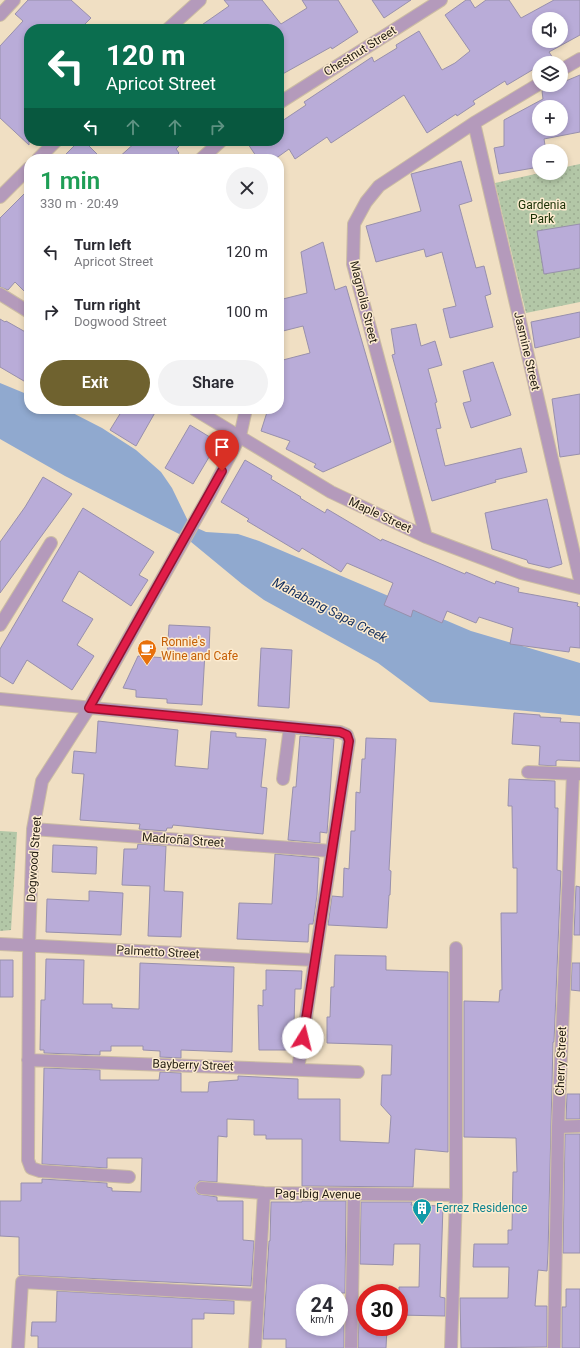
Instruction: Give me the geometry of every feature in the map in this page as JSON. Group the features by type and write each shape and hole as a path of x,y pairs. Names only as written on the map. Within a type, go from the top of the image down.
{"street":[{"path":"0,15 14,0"},
{"path":"174,24 200,0"},
{"name":"Chestnut Street","path":"284,100 442,0"},
{"path":"568,66 580,59"},
{"name":"Magnolia Street","path":"426,537 353,264 354,224 366,202 379,186 474,122 532,88"},
{"name":"Jasmine Street","path":"474,122 580,580"},
{"path":"43,154 51,146"},
{"path":"207,154 215,146"},
{"path":"0,197 24,173"},
{"path":"0,294 24,309"},
{"name":"Maple Street","path":"203,414 331,492 426,537 521,573 580,588"},
{"name":"Dogwood Street","path":"129,1177 40,1171 31,1168 28,1160 29,945 33,829 42,782 89,708 183,543 240,436 245,414"},
{"path":"0,625 51,543"},
{"path":"0,699 340,732 347,735 349,741 298,1069"},
{"path":"284,780 290,727"},
{"path":"528,772 577,774"},
{"name":"Cherry Street","path":"554,1348 558,1127 577,774"},
{"name":"Madroña Street","path":"33,829 332,851"},
{"name":"Palmetto Street","path":"0,944 315,960"},
{"path":"451,1348 456,1195 456,948"},
{"name":"Bayberry Street","path":"28,1060 358,1072"},
{"path":"558,1127 580,1126"},
{"path":"202,1188 264,1193"},
{"name":"Pag-Ibig Avenue","path":"255,1348 264,1193 456,1195"},
{"path":"351,1348 354,1195"},
{"path":"18,1348 22,1282 258,1295"}],"green space":[{"name":"Gardenia Park","path":"580,164 580,302 526,313 495,183 532,175 532,180 568,180 568,167"},
{"path":"0,831 17,832 11,930 0,931"}],"water":[{"name":"Mahabang Sapa Creek","path":"0,383 24,393 24,414 75,414 102,428 136,450 161,472 172,488 188,521 197,528 206,532 238,534 259,541 471,631 580,663 580,716 430,702 378,663 264,600 242,584 185,537 65,476 0,439"}],"building":[{"path":"28,0 71,0 91,18 85,24 24,24 24,140 0,118 0,46 23,21 15,14"},
{"path":"224,0 262,0 281,24 203,24 229,6"},
{"path":"302,0 338,0 358,32 332,49 331,47 284,73 284,24 281,24 307,8"},
{"path":"372,0 411,0 384,18"},
{"path":"466,0 470,0 475,8 486,0 509,0 521,18 532,12 532,48 556,48 549,52 552,56 532,56 532,70 507,85 505,81 473,101 475,104 457,116 456,114 427,133 404,95 331,143 327,137 295,159 289,149 282,154 255,154 249,146 284,146 284,120 306,105 304,102 372,57 374,62 397,48 396,45 419,31 442,70 455,63 470,51 445,15"},
{"path":"554,0 580,0 580,35 568,42 568,12 532,12"},
{"path":"580,75 580,132 568,134 568,100 541,100 543,99 542,92 568,92 568,80"},
{"path":"532,105 532,136 559,136 544,139 545,144 532,144 532,168 499,174 494,148 504,146 504,120"},
{"path":"74,146 89,146 97,154 66,154"},
{"path":"131,146 179,146 176,149 179,153 178,154 123,154"},
{"path":"461,161 472,201 459,205 476,268 484,266 491,294 485,296 493,327 450,338 443,309 456,306 442,252 426,257 424,249 376,262 366,226 421,211 411,174"},
{"path":"24,194 24,291 15,282 8,290 0,287 0,218"},
{"path":"580,224 580,268 544,274 537,231"},
{"path":"323,242 335,290 346,286 391,442 323,472 314,467 316,464 286,449 290,441 261,431 266,414 284,414 284,360 310,353 303,326 284,331 284,299 307,293 301,252"},
{"path":"580,312 580,337 535,348 531,322"},
{"path":"0,319 24,331 24,381 0,367"},
{"path":"416,324 421,346 435,341 442,365 428,369 437,402 435,403 441,428 436,429 445,466 521,448 527,472 495,480 496,482 432,501 392,355 395,354 391,329"},
{"path":"493,362 511,415 471,428 463,403 471,401 463,371"},
{"path":"580,394 580,454 560,457 552,399"},
{"path":"120,414 154,414 136,446 110,430"},
{"path":"190,425 218,442 193,484 165,468"},
{"path":"245,460 272,476 271,479 325,513 327,509 381,541 382,539 465,574 466,572 495,584 496,581 519,588 518,592 578,603 577,606 580,607 580,648 570,647 569,652 510,644 513,628 479,617 476,623 447,611 442,623 413,610 411,617 384,605 393,583 347,563 341,572 302,548 299,552 247,521 249,519 221,502"},
{"path":"43,477 72,494 0,593 0,542 25,507"},
{"path":"547,499 562,564 549,568 528,563 527,560 492,549 485,513"},
{"path":"83,508 154,552 139,575 148,580 131,606 79,571 62,601 93,619 77,645 94,656 72,690 27,660 13,684 0,676 0,649"},
{"path":"169,625 210,627 209,652 205,652 202,705 167,703 167,699 136,697 136,690 123,688 138,656 167,658"},
{"path":"261,648 292,650 289,708 258,706"},
{"path":"514,713 540,715 540,717 561,718 560,722 580,723 580,761 558,760 556,761 556,766 539,765 540,746 512,744"},
{"path":"98,721 178,730 175,766 208,769 211,731 236,733 236,737 266,739 261,787 267,788 263,834 173,825 172,828 167,828 166,831 139,829 140,824 80,820 84,774 72,773 74,751 96,753"},
{"path":"300,736 334,739 327,833 320,832 320,843 288,840 293,787 296,787"},
{"path":"366,738 396,739 389,870 391,871 390,895 387,928 328,925 332,896 343,897 344,868 349,869 351,831 355,831 356,792 360,793 362,759 365,759"},
{"path":"509,779 555,781 555,808 558,808 557,870 561,871 553,1042 548,1253 547,1271 538,1270 535,1306 547,1306 547,1347 461,1348 460,1298 508,1298 509,1267 473,1267 474,1244 508,1244 508,1230 512,1230 513,1172 517,1172 516,1138 464,1137 464,1001 499,1002 500,990 502,990 501,913 517,913 517,868 513,868 512,806 508,806"},
{"path":"138,844 166,846 164,891 183,892 181,937 148,936 150,886 122,885 124,849 137,849"},
{"path":"53,845 97,847 96,874 52,872"},
{"path":"275,854 319,858 317,895 313,924 309,924 308,942 237,939 239,903 272,904"},
{"path":"576,886 580,887 580,935 574,935"},
{"path":"89,891 123,893 121,935 46,932 47,899 89,901"},
{"path":"335,955 386,956 386,970 448,972 448,1152 415,1149 413,1187 302,1186 302,1139 266,1139 266,1135 254,1135 254,1120 227,1119 227,1137 218,1136 217,1182 199,1181 195,1188 198,1194 217,1197 217,1201 243,1201 243,1240 254,1241 251,1286 19,1275 19,1237 0,1236 0,1201 21,1201 21,1183 42,1183 42,1179 107,1183 107,1187 112,1188 112,1191 141,1192 142,1158 107,1158 107,1168 42,1164 44,1068 100,1070 100,1080 159,1080 160,1072 181,1073 181,1092 208,1092 209,1082 238,1080 238,1076 298,1079 298,1099 340,1099 340,1141 389,1143 391,1116 381,1105 382,1075 391,1075 392,1045 327,1043 327,1017 330,1017 331,987 334,987"},
{"path":"46,959 84,960 83,1004 112,1004 112,1008 139,1009 140,963 234,967 232,1052 181,1050 181,1058 160,1057 160,1051 143,1050 143,1046 111,1046 111,1051 100,1051 100,1055 44,1053 44,1050 40,1050 41,1000 45,1000"},
{"path":"0,960 13,960 13,997 0,997"},
{"path":"572,963 580,963 580,991 571,990"},
{"path":"266,970 302,971 301,989 295,989 294,1024 289,1024 289,1050 259,1050 258,1005 263,1006 263,990 266,990"},
{"path":"567,1094 580,1094 580,1119 566,1119"},
{"path":"565,1134 580,1134 580,1253 563,1253"},
{"path":"346,1201 345,1284 296,1284 296,1336 344,1336 344,1348 286,1348 286,1339 263,1339 270,1241 271,1202"},
{"path":"361,1202 412,1202 411,1205 443,1206 440,1297 445,1298 445,1316 408,1315 408,1287 419,1287 420,1244 394,1244 393,1265 360,1264"},
{"path":"566,1289 580,1289 580,1348 562,1348 562,1307 566,1307"},
{"path":"57,1291 234,1301 234,1314 204,1313 204,1319 192,1319 192,1348 38,1348 38,1336 31,1336 32,1322 56,1322"},
{"path":"358,1336 387,1336 386,1348 358,1348"}],"place":[{"name":"Ronnie's Wine and Cafe","path":"147,666"},
{"name":"Ferrez Residence","path":"422,1225"}],"route":[{"path":"222,471 183,543 89,708 340,732 347,735 349,741 303,1038"}]}
